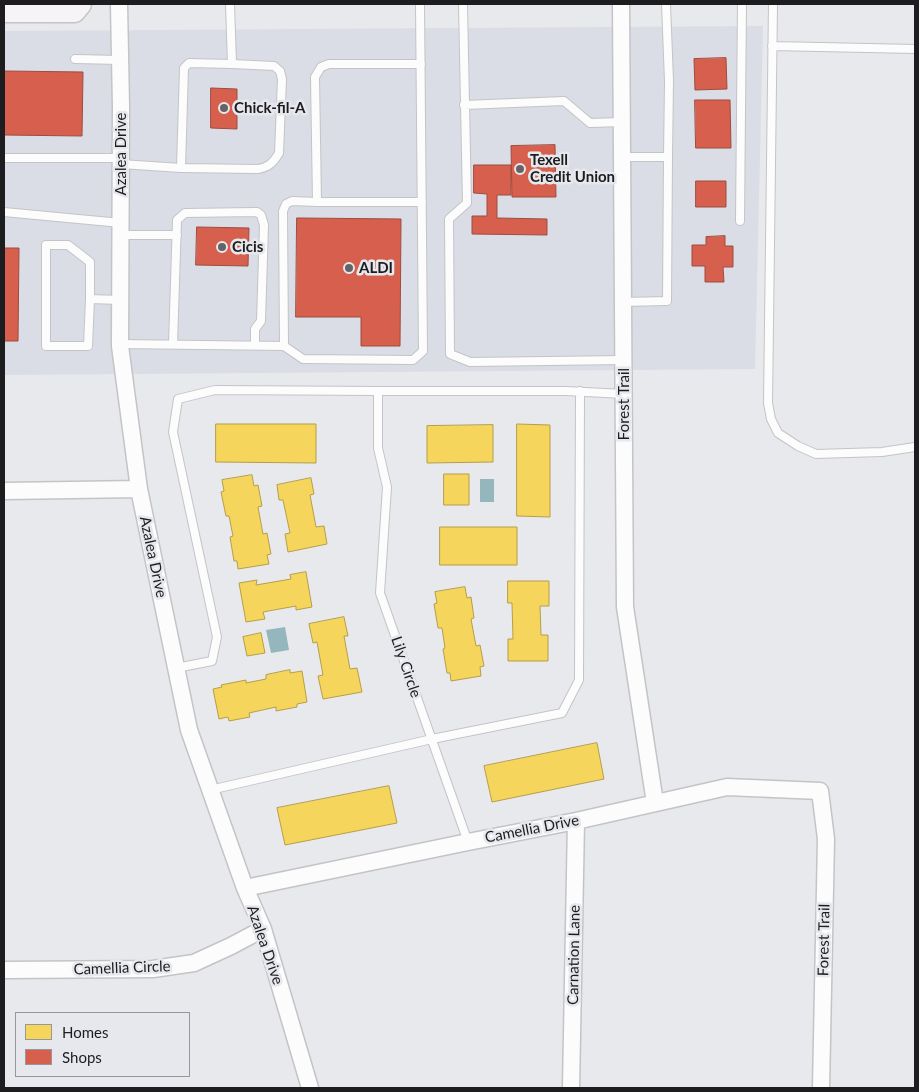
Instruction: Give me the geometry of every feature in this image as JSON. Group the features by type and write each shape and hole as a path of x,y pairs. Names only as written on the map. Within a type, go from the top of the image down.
{"main road":[{"path":"4,12 74,11 80,4"}],"street":[{"name":"Azalea Drive","path":"119,4 121,161 120,344 139,489 189,730 245,888 262,929 310,1088"},
{"name":"Forest Trail","path":"621,4 625,607 655,802"},
{"path":"4,491 139,489"},
{"name":"Camellia Drive","path":"245,888 576,821 655,802 727,788 820,791"},
{"name":"Forest Trail","path":"820,791 826,839 821,1088"},
{"name":"Carnation Lane","path":"572,1088 576,821"},
{"name":"Camellia Circle","path":"4,970 153,969 194,963 262,929"}],"lane":[{"path":"230,4 232,64"},
{"path":"120,344 284,346 303,359 414,360 418,357 423,350 420,4"},
{"path":"463,4 467,203 449,219 450,354 470,362 624,360"},
{"path":"623,302 667,301 668,66 666,4"},
{"path":"740,221 742,4"},
{"path":"773,4 768,403 771,419 778,433 798,446 816,454 882,452 915,447"},
{"path":"772,46 915,48"},
{"path":"75,59 120,60"},
{"path":"4,158 121,161 181,168 258,169 267,167 279,153 282,79 280,71 274,66 189,63 184,68 181,168"},
{"path":"317,202 315,77 321,67 329,64 421,64"},
{"path":"464,104 564,101 590,123 622,122"},
{"path":"622,157 668,157"},
{"path":"284,346 283,211 286,204 292,201 422,202"},
{"path":"4,212 120,229 177,235"},
{"path":"172,344 177,220 185,213 257,212 261,215 264,225 261,321 254,330 255,345"},
{"path":"46,245 68,245 90,262 90,299 88,346 46,346 46,245"},
{"path":"90,299 120,300"},
{"path":"176,668 212,661 218,637 172,432 178,398 215,390 580,391 624,394"},
{"name":"Lily Circle","path":"378,391 378,448 387,487 380,593 468,842"},
{"path":"210,790 432,739 562,713 579,680 580,391"}],"shaded area":[{"path":"763,26 755,369 4,375 4,31"}],"water":[{"path":"480,479 494,479 494,502 480,502"},
{"path":"285,627 289,650 271,653 266,630"}],"building: Homes":[{"path":"216,424 316,424 316,463 216,462"},
{"path":"517,424 550,425 550,517 517,516"},
{"path":"493,425 493,462 427,463 427,426"},
{"path":"444,474 469,474 469,505 444,505"},
{"path":"252,475 254,486 258,485 262,506 258,507 263,534 267,533 271,554 267,555 269,564 238,569 237,561 234,561 230,537 233,536 229,516 226,516 221,492 224,491 222,480"},
{"path":"311,478 314,494 310,495 316,527 324,526 327,544 288,552 285,534 290,533 283,500 279,500 277,485"},
{"path":"440,527 517,527 517,565 440,565"},
{"path":"306,572 312,607 296,610 296,606 263,612 265,619 246,622 239,583 257,580 256,585 291,579 290,575"},
{"path":"508,581 549,581 549,606 540,606 541,635 548,635 548,661 508,661 508,639 513,639 512,603 508,603"},
{"path":"465,587 467,598 471,597 474,618 471,619 476,646 480,645 484,666 480,667 481,676 451,681 450,673 447,673 442,628 438,628 434,604 437,603 435,592"},
{"path":"344,617 348,636 344,636 350,669 357,668 362,692 323,699 318,676 323,675 317,642 313,643 309,624"},
{"path":"261,633 265,653 247,656 243,637"},
{"path":"290,670 290,673 302,671 307,702 297,704 297,707 276,711 276,707 249,713 250,717 229,721 228,717 219,719 213,689 222,687 221,685 246,680 246,683 266,679 266,675"},
{"path":"597,743 604,779 492,802 484,766"},
{"path":"389,786 397,823 285,845 277,808"}],"building: Shops":[{"path":"726,58 727,89 695,90 694,59"},
{"path":"4,71 83,72 82,136 4,135"},
{"name":"Chick-fil-A","path":"211,88 237,89 237,129 211,128"},
{"path":"695,100 730,100 731,148 696,148"},
{"path":"555,145 556,197 512,197 511,146"},
{"path":"474,165 511,165 511,195 497,195 497,218 547,219 547,235 472,234 472,216 487,216 487,194 474,193"},
{"path":"696,181 726,181 726,207 696,207"},
{"name":"ALDI","path":"297,218 401,219 400,346 361,346 361,317 296,317"},
{"name":"Cicis","path":"197,227 249,228 248,266 196,265"},
{"path":"725,236 725,246 733,246 733,267 723,267 724,282 705,282 705,266 692,266 692,245 706,245 706,237"},
{"path":"4,248 19,248 18,341 4,341"}],"place":[{"name":"Chick-fil-A","path":"224,108"},
{"name":"Texell Credit Union","path":"520,169"},
{"name":"Cicis","path":"222,247"},
{"name":"ALDI","path":"349,268"}]}
